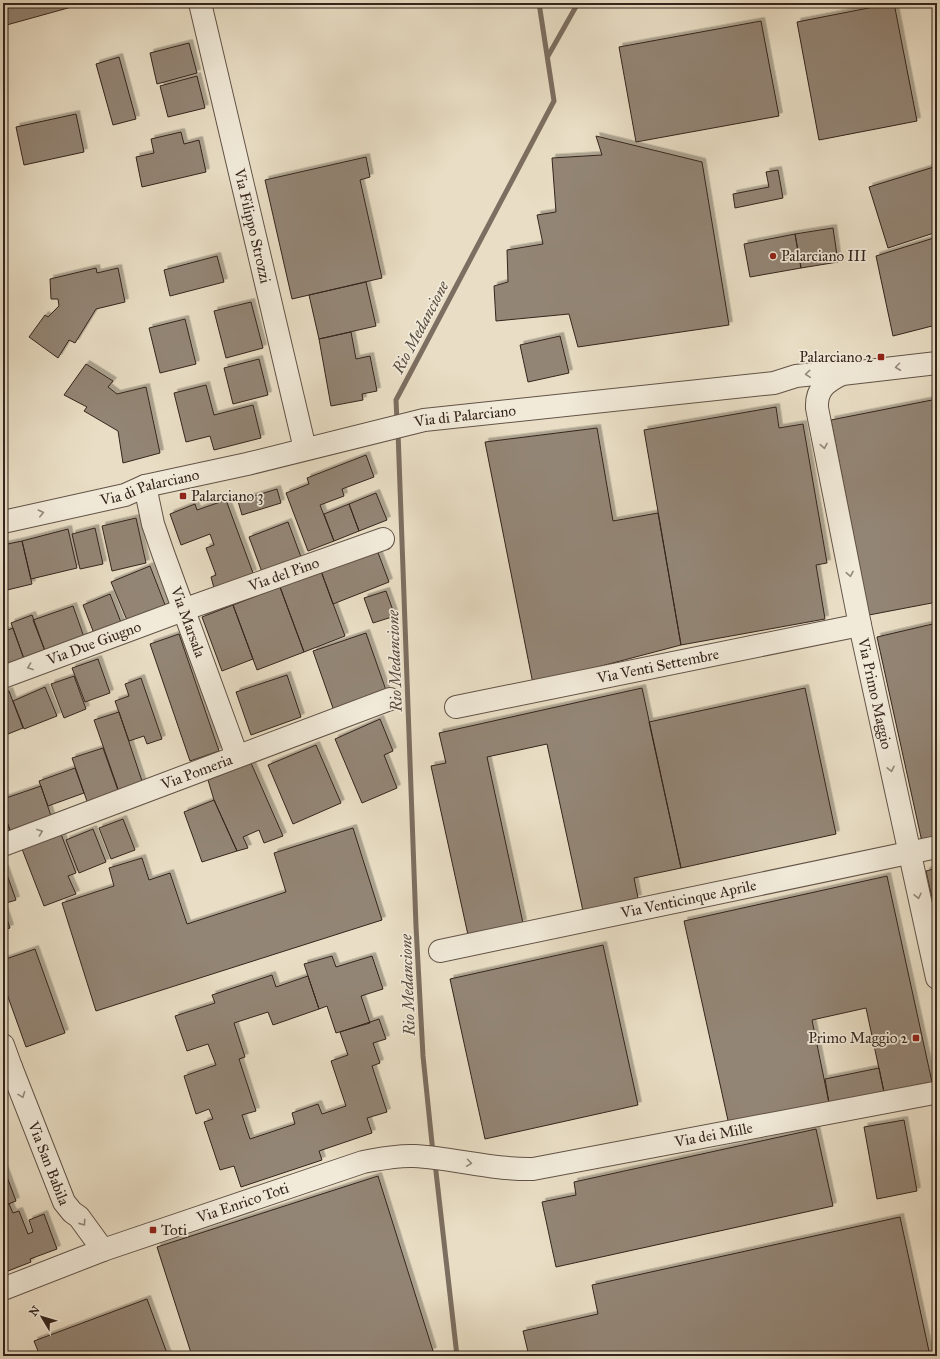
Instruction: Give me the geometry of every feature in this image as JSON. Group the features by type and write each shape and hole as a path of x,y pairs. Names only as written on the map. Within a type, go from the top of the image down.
{"street":[{"name":"Via Filippo Strozzi","path":"200,3 305,449"},
{"name":"Via di Palarciano","path":"3,522 126,495 145,486 424,420 774,383 796,376 824,373 842,374 937,363"},
{"name":"Via Primo Maggio","path":"842,374 827,381 820,389 816,399 817,408 860,625 937,978"},
{"path":"774,383 801,391 817,408"},
{"name":"Via Marsala","path":"145,486 153,524 237,756"},
{"name":"Via del Pino","path":"184,610 384,539"},
{"name":"Via Due Giugno","path":"3,677 184,610"},
{"name":"Via Venti Settembre","path":"456,707 860,625"},
{"name":"Via Pomeria","path":"3,845 158,788 237,756 390,699"},
{"name":"Via Venticinque Aprile","path":"440,951 937,847"},
{"name":"Via San Babila","path":"3,1045 7,1068 64,1202 72,1212 79,1217 103,1250"},
{"name":"Via dei Mille","path":"490,1167 513,1170 532,1169 926,1094 937,1094"},
{"name":"Via Enrico Toti","path":"3,1289 103,1250 363,1162 393,1156 415,1156 490,1167"}],"building":[{"path":"3,3 86,3 3,26"},
{"path":"894,3 917,121 819,140 797,22"},
{"path":"761,21 779,116 636,142 619,47"},
{"path":"189,43 197,73 157,84 150,53"},
{"path":"119,57 136,119 113,125 96,64"},
{"path":"197,76 205,108 168,117 160,86"},
{"path":"76,114 84,152 24,165 16,127"},
{"path":"181,132 184,144 199,140 206,172 142,187 136,157 154,153 151,139"},
{"path":"596,136 702,162 729,325 578,347 569,314 496,321 494,286 508,282 507,250 543,244 537,215 556,212 552,158 602,155"},
{"path":"366,157 370,177 360,180 382,278 292,299 265,180"},
{"path":"937,166 937,232 888,248 869,187"},
{"path":"778,170 783,198 735,208 733,194 769,187 766,172"},
{"path":"833,228 838,262 801,268 795,234"},
{"name":"Palarciano III","path":"795,234 801,268 750,277 744,244"},
{"path":"937,237 937,329 936,325 893,336 876,256"},
{"path":"217,256 224,282 170,296 164,270"},
{"path":"96,268 97,273 118,268 125,302 96,309 75,343 69,340 58,358 29,337 45,315 48,317 59,306 58,299 51,299 50,279"},
{"path":"366,282 376,326 319,339 309,295"},
{"path":"251,302 263,348 226,358 214,311"},
{"path":"185,319 196,364 160,373 149,328"},
{"path":"351,332 356,359 370,356 377,391 362,394 363,400 331,406 319,339"},
{"path":"560,336 569,373 528,382 520,345"},
{"path":"259,359 268,395 233,404 224,368"},
{"path":"86,364 113,381 108,387 117,394 146,387 160,453 123,463 118,431 84,411 87,407 64,395"},
{"path":"206,385 214,415 253,405 261,438 214,450 210,436 186,442 174,393"},
{"path":"937,399 937,602 869,615 831,420"},
{"path":"776,407 779,428 803,424 827,563 816,565 825,619 681,645 644,430"},
{"path":"597,428 613,521 658,513 681,645 533,684 485,442"},
{"path":"366,455 374,477 342,489 344,496 320,505 334,541 308,551 286,493 309,484 307,478"},
{"path":"277,489 281,503 242,515 238,501"},
{"path":"376,493 387,520 359,531 349,504"},
{"path":"226,500 253,573 214,588 211,577 216,575 206,548 214,545 210,534 181,545 170,514 195,504 197,510"},
{"path":"349,504 359,531 334,541 324,514"},
{"path":"136,518 146,563 112,571 102,526"},
{"path":"288,522 301,557 262,572 249,537"},
{"path":"95,528 103,564 80,569 72,534"},
{"path":"68,529 77,568 31,579 22,541"},
{"path":"22,541 32,584 3,591 3,545"},
{"path":"377,550 389,582 333,604 321,571"},
{"path":"150,566 167,610 129,625 111,582"},
{"path":"321,571 345,636 304,652 280,587"},
{"path":"280,587 304,652 257,670 233,605"},
{"path":"386,591 395,616 373,623 364,598"},
{"path":"110,594 122,625 95,636 83,605"},
{"path":"233,605 253,659 222,671 202,617"},
{"path":"73,606 84,637 45,651 33,620"},
{"path":"32,615 45,651 24,659 11,623"},
{"path":"937,623 937,839 922,842 877,637"},
{"path":"13,628 24,659 3,667 3,632"},
{"path":"366,633 387,693 334,711 313,651"},
{"path":"179,634 219,751 190,761 150,644"},
{"path":"98,659 110,693 85,702 72,668"},
{"path":"287,675 301,717 251,735 236,692"},
{"path":"74,676 86,709 64,718 51,684"},
{"path":"141,678 162,739 147,744 144,736 129,741 115,701 129,696 125,684"},
{"path":"45,687 57,716 24,729 13,701"},
{"path":"642,688 681,868 634,878 638,898 583,911 547,744 487,757 523,923 468,935 431,766 446,763 439,733"},
{"path":"805,688 836,834 681,868 649,722"},
{"path":"9,691 23,728 3,736 3,693"},
{"path":"119,712 143,784 119,792 94,720"},
{"path":"380,719 393,751 384,755 397,788 362,803 335,739"},
{"path":"316,745 341,803 293,824 268,765"},
{"path":"103,748 120,796 89,807 72,758"},
{"path":"251,763 283,836 264,843 259,830 243,837 248,848 237,851 214,800 208,780"},
{"path":"75,768 84,793 48,806 39,781"},
{"path":"41,786 52,819 11,833 3,811 3,799"},
{"path":"214,800 237,851 202,862 184,812"},
{"path":"3,811 11,833 3,836"},
{"path":"123,819 135,850 111,859 99,828"},
{"path":"353,828 382,920 96,1011 62,903 114,886 109,868 142,858 149,880 170,873 187,924 286,892 274,853"},
{"path":"93,829 106,862 79,873 66,840"},
{"path":"61,834 76,873 68,876 76,894 44,906 22,849"},
{"path":"937,868 937,920 926,871"},
{"path":"3,869 5,869 16,900 3,904"},
{"path":"887,876 932,1082 884,1092 866,1008 812,1020 829,1103 729,1125 684,921"},
{"path":"3,907 10,928 3,930"},
{"path":"603,945 638,1105 485,1139 450,979"},
{"path":"35,949 65,1033 26,1047 3,983 3,960"},
{"path":"332,956 336,967 372,956 383,989 361,996 370,1023 336,1033 327,1006 319,1009 304,964"},
{"path":"272,975 276,987 308,976 319,1009 273,1025 268,1012 234,1023 245,1057 239,1059 256,1111 242,1115 250,1139 295,1124 292,1113 318,1104 322,1114 346,1106 331,1061 348,1055 340,1032 379,1019 386,1039 373,1043 380,1063 372,1066 387,1112 367,1118 372,1133 319,1151 322,1160 241,1187 234,1166 220,1170 204,1122 213,1119 209,1109 196,1114 184,1076 216,1065 208,1044 187,1051 175,1016 215,1003 212,995"},
{"path":"879,1068 884,1092 829,1103 825,1079"},
{"path":"904,1120 917,1191 877,1199 864,1127"},
{"path":"816,1129 833,1206 556,1267 542,1202 576,1195 574,1182"},
{"path":"3,1166 16,1201 3,1206"},
{"path":"378,1176 433,1351 418,1356 192,1356 157,1247"},
{"path":"9,1204 13,1213 19,1211 28,1234 33,1232 29,1220 44,1214 57,1249 30,1259 31,1262 3,1273 3,1206"},
{"path":"900,1217 930,1356 610,1356 609,1352 591,1356 529,1356 523,1331 598,1314 592,1285"},
{"path":"147,1299 168,1356 40,1356 34,1341"}],"waterway":[{"name":"Rio Medancione","path":"397,422 396,400 554,101 539,3"},
{"path":"548,56 578,3"},
{"name":"Rio Medancione","path":"398,432 416,926 423,1056 433,1153"},
{"name":"Rio Medancione","path":"435,1163 457,1356"}],"place":[{"name":"Palarciano III","path":"773,256"},
{"name":"Palarciano 2","path":"881,357"},
{"name":"Palarciano 3","path":"183,496"},
{"name":"Primo Maggio 2","path":"916,1038"},
{"name":"Toti","path":"153,1230"}]}
